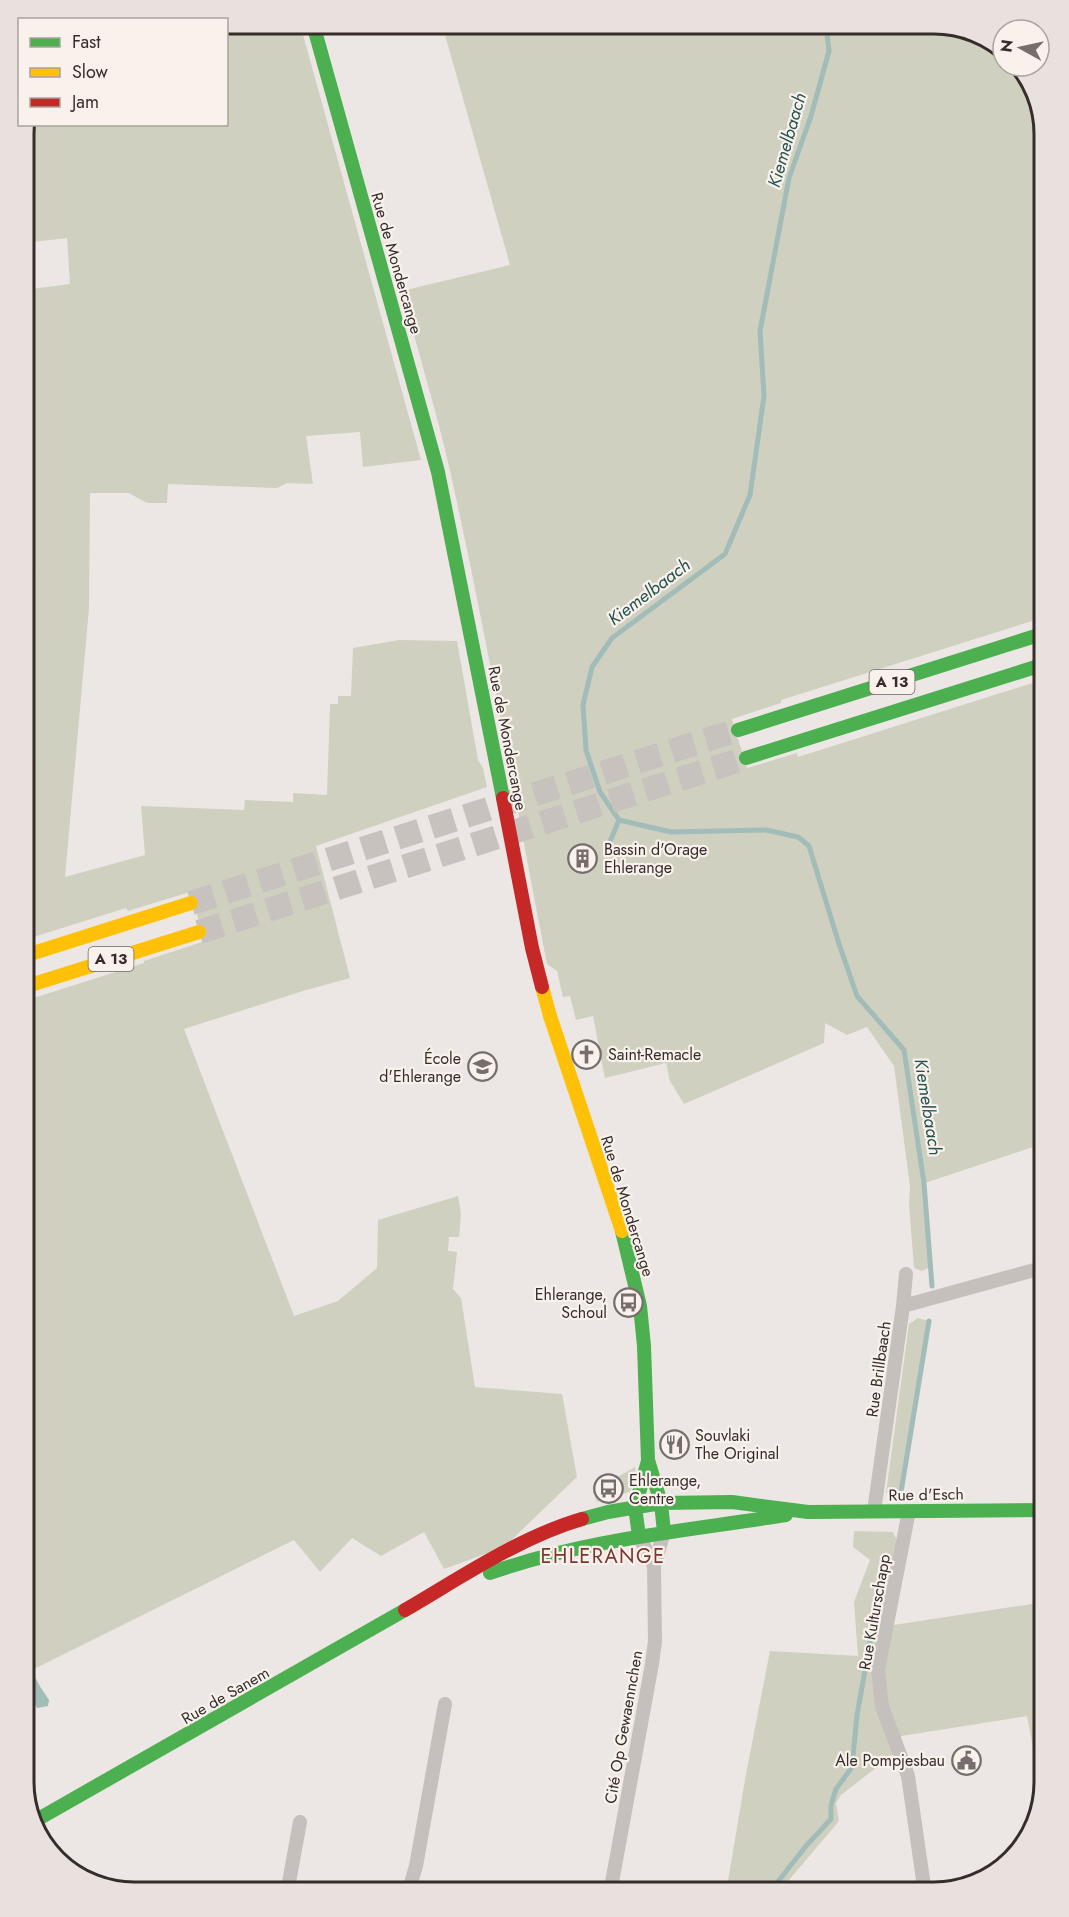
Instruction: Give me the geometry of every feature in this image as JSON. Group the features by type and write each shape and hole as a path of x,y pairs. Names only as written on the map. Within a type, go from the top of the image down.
{"main road":[{"name":"Rue de Mondercange","path":"316,34 438,472 532,948 550,1016 620,1224 631,1264 640,1306 644,1346 648,1460 662,1503 664,1532"},
{"name":"A 13","path":"738,730 1034,636"},
{"name":"A 13","path":"746,758 1034,667"},
{"name":"A 13","path":"35,953 191,903"},
{"name":"A 13","path":"34,984 199,932"},
{"name":"Rue de Mondercange","path":"635,1507 648,1460"},
{"name":"Rue d'Esch","path":"635,1507 662,1503 732,1502 808,1512"},
{"path":"635,1507 639,1536"},
{"name":"Rue de Sanem","path":"41,1817 503,1554 553,1529 608,1512 635,1507"},
{"name":"Rue d'Esch","path":"639,1536 808,1512 1034,1510"},
{"name":"Rue de Sanem","path":"432,1596 523,1560 558,1550 639,1536"}],"street":[{"name":"Rue Brillbaach","path":"874,1511 903,1306 1034,1270"},
{"path":"903,1306 906,1274"},
{"name":"Rue Kulturschapp","path":"909,1511 878,1670 882,1706 908,1776 923,1882"},
{"name":"Cité Op Gewaennchen","path":"612,1882 652,1665 655,1641 654,1566 664,1532"},
{"name":"Cité Op Gewaennchen","path":"639,1536 654,1566"},
{"path":"411,1882 445,1704"},
{"path":"288,1882 300,1822"}],"green space":[{"path":"228,34 303,34 421,460 363,467 360,432 306,436 313,484 287,483 277,488 168,484 167,503 147,503 129,493 90,493 89,608 65,877 145,855 141,806 244,810 245,800 293,802 293,793 327,795 330,704 338,704 338,696 351,696 353,648 399,640 457,641 478,760 483,768 487,787 316,846 350,978 184,1029 294,1316 338,1301 377,1268 378,1220 458,1196 461,1214 459,1237 449,1237 448,1251 457,1252 453,1289 461,1298 475,1387 562,1394 577,1477 504,1547 444,1569 424,1532 381,1556 352,1538 320,1572 294,1540 34,1669 34,998 205,941 190,892 128,911 126,908 35,937 35,289 70,284 67,238 35,242 35,126 228,126"},
{"path":"445,34 954,36 991,52 991,78 1017,78 1024,90 1034,121 1034,620 781,700 781,703 732,719 747,768 797,753 798,757 1034,682 1034,1147 925,1183 930,1267 922,1271 914,1268 909,1204 910,1186 894,1066 867,1027 847,1035 825,1023 824,1043 684,1104 670,1081 666,1063 605,1078 593,1016 576,1020 570,996 563,997 557,971 547,964 489,658 451,475 402,291 510,265"},
{"path":"918,1318 929,1321 901,1492 886,1493 909,1324"},
{"path":"635,1467 636,1484 629,1492 597,1502 593,1491"},
{"path":"854,1531 893,1532 901,1549 887,1626 1034,1604 1034,1753 1027,1716 895,1737 899,1750 841,1795 836,1803 839,1821 787,1882 728,1882 770,1651 858,1656 854,1602 870,1560 853,1547"}],"water":[{"path":"34,1677 49,1700 48,1706 37,1708 34,1704"}],"waterway":[{"name":"Kiemelbaach","path":"827,35 829,51 811,116 789,178 760,331 764,396 750,495 725,554 612,638 592,667 583,705 586,750 600,792 619,820 671,832 766,830 798,837 809,846 857,996 904,1050 924,1183 932,1286"},
{"path":"609,844 619,820"},
{"path":"901,1492 929,1321"},
{"path":"778,1882 831,1819 831,1805 836,1789 852,1767 857,1715 885,1559"}],"tunnel":[{"path":"191,903 738,730"},
{"path":"199,932 746,758"}],"traffic: fast":[{"path":"316,34 438,472 503,798"},
{"path":"738,730 1034,636"},
{"path":"746,758 1034,667"},
{"path":"622,1231 640,1306 644,1346 648,1460 661,1503 664,1532"},
{"path":"639,1536 635,1507 648,1461"},
{"path":"582,1519 661,1503 732,1502 808,1512 1034,1510"},
{"path":"490,1573 526,1561 600,1544 786,1515"},
{"path":"41,1817 405,1610"}],"traffic: slow":[{"path":"35,953 191,903"},
{"path":"34,984 199,932"},
{"path":"542,987 622,1231"}],"traffic: jam":[{"path":"503,798 532,948 542,987"},
{"path":"405,1610 513,1547 582,1519"}],"place":[{"name":"Bassin d'Orage Ehlerange","path":"583,858"},
{"name":"Saint-Remacle","path":"587,1054"},
{"name":"École d'Ehlerange","path":"482,1067"},
{"name":"Ehlerange, Schoul","path":"628,1303"},
{"name":"Souvlaki The Original","path":"674,1444"},
{"name":"Ehlerange, Centre","path":"608,1489"},
{"name":"Ale Pompjesbau","path":"966,1760"}],"district":[{"name":"EHLERANGE","path":"603,1556"}]}
